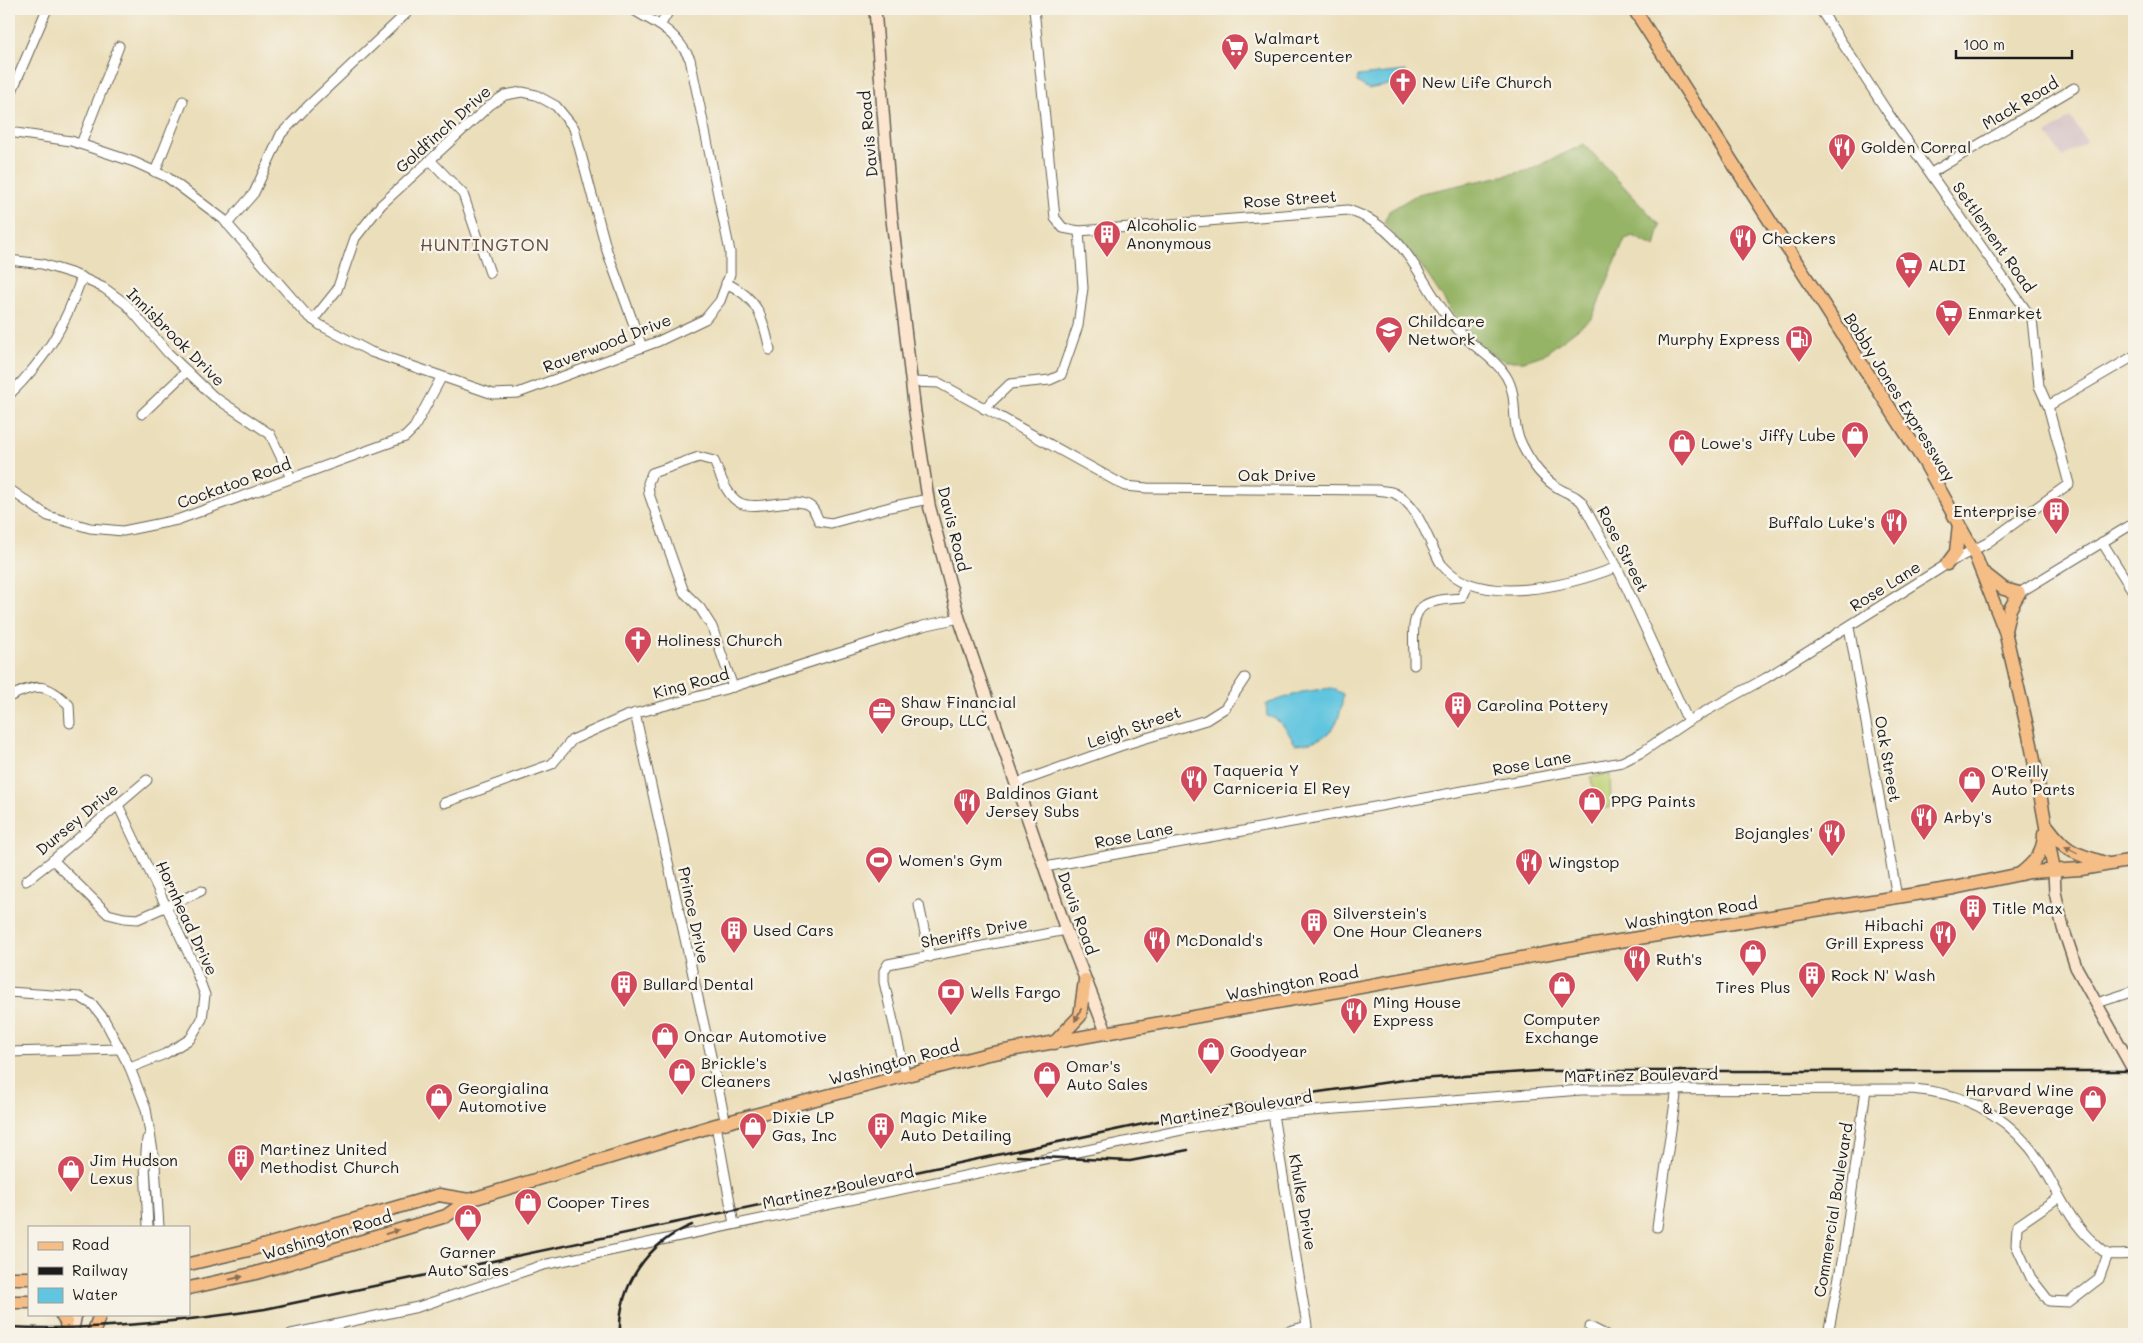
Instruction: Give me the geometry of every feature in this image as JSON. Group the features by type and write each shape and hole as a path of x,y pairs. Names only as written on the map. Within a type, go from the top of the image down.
{"main road":[{"name":"Davis Road","path":"875,9 891,211 928,499 959,618 1066,930 1106,1034"},
{"name":"Bobby Jones Expressway","path":"1634,9 1925,462 1973,550 2005,631 2031,744 2054,871"},
{"path":"1947,564 1956,552 1959,524"},
{"path":"1982,573 2004,589 2019,593 2010,609 2005,631"},
{"path":"2044,821 2063,847 2109,864"},
{"path":"2020,874 2032,864 2044,844 2044,821"},
{"name":"Washington Road","path":"190,1288 256,1274 446,1216 469,1200 721,1124 988,1054 1588,946 1954,888 2020,874 2134,860"},
{"path":"2054,871 2055,892 2076,966 2134,1071"},
{"path":"1054,1043 1080,1016 1085,980"},
{"name":"Washington Road","path":"190,1264 249,1250 439,1195 469,1200"},
{"path":"9,1278 28,1278"},
{"path":"9,1302 27,1303"},
{"path":"62,1316 66,1322 67,1334"},
{"path":"72,1334 76,1316"},
{"path":"92,1316 92,1334"},
{"path":"92,1334 99,1316"}],"street":[{"path":"9,98 47,9"},
{"path":"227,224 254,193 282,134 308,106 411,9"},
{"name":"Raverwood Drive","path":"9,132 71,141 134,162 167,177 227,224 314,320 372,352 441,378 493,394 518,393 642,348 705,319 720,301 730,274 727,232 690,59 680,41 661,24 632,9"},
{"path":"661,24 670,9"},
{"path":"984,409 1010,384 1050,380 1061,375 1078,326 1083,288 1078,231 1063,228 1055,218 1044,92 1034,9"},
{"name":"Settlement Road","path":"1820,9 1931,174 2032,319 2039,386 2048,406 2069,484 1987,543 1973,550"},
{"path":"81,144 119,46"},
{"name":"Mack Road","path":"1931,174 2074,88"},
{"name":"Goldfinch Drive","path":"314,320 338,290 355,238 381,205 490,105 505,95 522,92 536,95 556,106 574,128 607,251 642,348"},
{"path":"155,172 184,102"},
{"path":"430,160 463,194 490,273"},
{"name":"Rose Street","path":"1078,231 1348,210 1366,215 1385,227 1413,259 1443,312 1460,333 1496,364 1506,376 1513,391 1516,429 1525,450 1534,465 1554,486 1580,498 1617,567 1688,721"},
{"name":"Innisbrook Drive","path":"9,260 42,264 82,278 104,288 126,304 168,353 229,409 253,421 270,434 290,478"},
{"path":"9,395 24,381 52,346 69,314 82,278"},
{"path":"726,283 738,288 749,298 763,316 770,350"},
{"path":"2048,406 2134,356"},
{"path":"142,414 187,371"},
{"name":"Cockatoo Road","path":"9,489 48,516 90,528 123,531 177,520 405,437 414,428 441,378"},
{"name":"Oak Drive","path":"912,382 939,382 984,409 1126,486 1376,490 1394,493 1411,506 1441,564 1460,582 1484,589 1535,588 1586,580 1617,567"},
{"path":"733,687 712,628 700,608 684,592 649,494 648,483 652,473 699,457 714,461 726,489 740,503 764,506 798,501 811,507 820,521 831,523 928,499"},
{"path":"2019,593 2134,522"},
{"path":"2102,542 2134,593"},
{"name":"Rose Lane","path":"1045,867 1616,763 1642,752 1688,721 1766,678 1947,564 1973,550"},
{"path":"1414,665 1414,627 1418,611 1426,604 1461,598 1468,584"},
{"name":"King Road","path":"444,803 552,764 572,740 635,713 733,687 923,626 959,618"},
{"name":"Oak Street","path":"1849,627 1897,897"},
{"name":"Leigh Street","path":"1017,783 1127,744 1206,720 1225,708 1245,678"},
{"path":"9,697 27,688 44,687 56,692 69,706 70,723"},
{"name":"Prince Drive","path":"635,713 721,1124 734,1224"},
{"name":"Dursey Drive","path":"26,881 147,780"},
{"name":"Hornhead Drive","path":"118,806 206,995 202,1019 190,1039 165,1054 130,1068"},
{"path":"53,860 108,914 138,919 201,891"},
{"path":"919,905 930,957"},
{"name":"Sheriffs Drive","path":"906,1077 885,991 884,971 888,964 1066,930"},
{"path":"2097,1003 2134,991"},
{"path":"9,992 80,997 93,1005 104,1020 118,1050 130,1068 146,1109 155,1164 159,1226"},
{"path":"9,1052 118,1050"},
{"path":"1657,1227 1677,1088"},
{"name":"Martinez Boulevard","path":"291,1334 418,1307 543,1265 1191,1128 1273,1114 1581,1090 1677,1088 1866,1089 1927,1090 1955,1096 1977,1105 2007,1124 2029,1147 2080,1230 2108,1254"},
{"name":"Commercial Boulevard","path":"1828,1334 1842,1256 1866,1089"},
{"name":"Khulke Drive","path":"1273,1114 1304,1296 1307,1330"},
{"path":"148,1126 145,1165 148,1226"},
{"path":"2058,1197 2017,1226 2016,1245 2031,1278 2049,1301 2069,1302 2099,1278 2108,1254 2134,1254"},
{"path":"1590,1327 1604,1334"},
{"path":"1278,1334 1307,1330"}],"shaded area":[{"path":"2070,117 2087,141 2063,157 2047,134"}],"green space":[{"path":"1584,144 1660,225 1655,247 1633,236 1625,239 1592,318 1543,355 1524,361 1504,361 1485,350 1459,322 1418,261 1384,223 1389,211 1418,194 1530,170"},
{"path":"1610,774 1611,807 1596,809 1591,777"}],"water":[{"path":"1405,71 1406,77 1393,84 1368,89 1357,82 1358,76"},
{"path":"1331,688 1343,694 1342,705 1336,724 1331,731 1316,740 1295,744 1281,723 1267,716 1266,704 1302,692"}],"railway":[{"path":"9,1327 73,1328 137,1324 265,1309 1191,1114 1290,1096 1404,1080 1538,1071 2134,1071"},
{"path":"1017,1156 1130,1161 1188,1150"},
{"path":"620,1334 624,1299 638,1268 661,1243 692,1225"}],"place":[{"name":"Walmart Supercenter","path":"1235,71"},
{"name":"New Life Church","path":"1403,106"},
{"name":"Golden Corral","path":"1842,171"},
{"name":"Alcoholic Anonymous","path":"1107,258"},
{"name":"Checkers","path":"1743,262"},
{"name":"ALDI","path":"1909,289"},
{"name":"Enmarket","path":"1949,337"},
{"name":"Childcare Network","path":"1389,354"},
{"name":"Murphy Express","path":"1799,363"},
{"name":"Jiffy Lube","path":"1855,459"},
{"name":"Lowe's","path":"1682,467"},
{"name":"Enterprise","path":"2056,535"},
{"name":"Buffalo Luke's","path":"1894,546"},
{"name":"Holiness Church","path":"638,664"},
{"name":"Carolina Pottery","path":"1458,729"},
{"name":"Shaw Financial Group, LLC","path":"882,735"},
{"name":"Taqueria Y Carniceria El Rey","path":"1194,803"},
{"name":"O'Reilly Auto Parts","path":"1972,804"},
{"name":"PPG Paints","path":"1592,825"},
{"name":"Baldinos Giant Jersey Subs","path":"967,826"},
{"name":"Arby's","path":"1924,841"},
{"name":"Bojangles'","path":"1832,857"},
{"name":"Women's Gym","path":"879,884"},
{"name":"Wingstop","path":"1529,886"},
{"name":"Title Max","path":"1973,932"},
{"name":"Silverstein's One Hour Cleaners","path":"1314,946"},
{"name":"Used Cars","path":"734,954"},
{"name":"Hibachi Grill Express","path":"1943,958"},
{"name":"McDonald's","path":"1157,964"},
{"name":"Tires Plus","path":"1753,977"},
{"name":"Ruth's","path":"1637,983"},
{"name":"Rock N' Wash","path":"1812,999"},
{"name":"Bullard Dental","path":"624,1008"},
{"name":"Computer Exchange","path":"1562,1009"},
{"name":"Wells Fargo","path":"951,1016"},
{"name":"Ming House Express","path":"1354,1035"},
{"name":"Oncar Automotive","path":"665,1060"},
{"name":"Goodyear","path":"1211,1075"},
{"name":"Brickle's Cleaners","path":"682,1096"},
{"name":"Omar's Auto Sales","path":"1047,1099"},
{"name":"Georgialina Automotive","path":"439,1121"},
{"name":"Harvard Wine & Beverage","path":"2093,1123"},
{"name":"Dixie LP Gas, Inc","path":"753,1150"},
{"name":"Magic Mike Auto Detailing","path":"881,1150"},
{"name":"Martinez United Methodist Church","path":"241,1182"},
{"name":"Jim Hudson Lexus","path":"71,1193"},
{"name":"Cooper Tires","path":"528,1226"},
{"name":"Garner Auto Sales","path":"468,1242"}],"district":[{"name":"HUNTINGTON","path":"485,245"}]}
